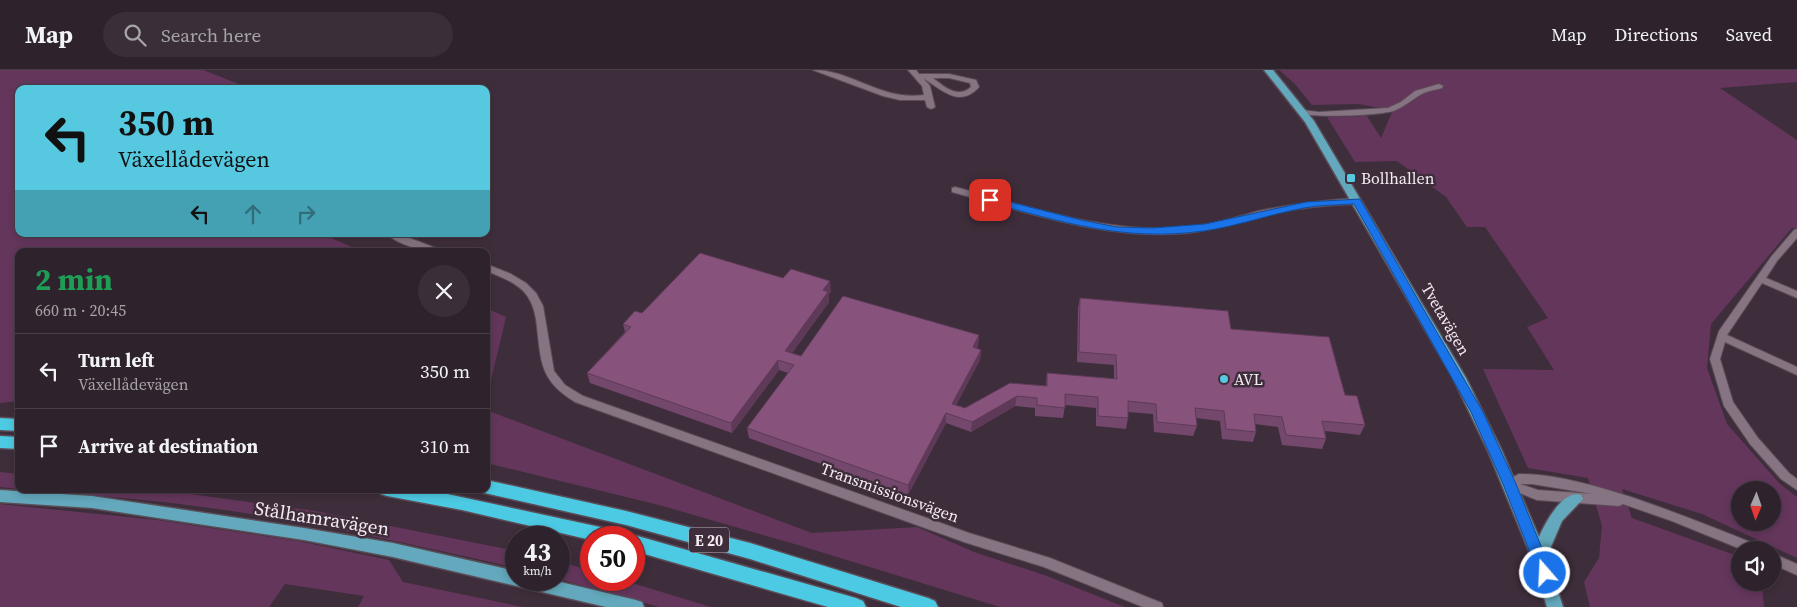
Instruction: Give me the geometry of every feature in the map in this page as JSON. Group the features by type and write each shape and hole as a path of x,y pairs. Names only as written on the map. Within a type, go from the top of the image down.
{"highway":[{"path":"0,424 15,425"},
{"path":"0,442 15,443"},
{"name":"E 20","path":"490,488 626,518 741,549 928,607"},
{"path":"408,493 462,503 580,530"},
{"name":"E 20","path":"645,546 856,607"}],"main road":[{"name":"Tvetavägen","path":"1268,70 1302,112 1325,146 1459,378 1492,443 1539,556 1555,607"},
{"name":"Stålhamravägen","path":"0,496 92,502 304,534 393,550 505,575"},
{"path":"1539,556 1546,536 1556,517 1576,500"},
{"path":"569,591 636,607"}],"street":[{"path":"817,70 898,97 915,100 928,97"},
{"path":"912,70 926,86 931,108"},
{"path":"919,76 928,78 949,76 973,82 975,86 971,92 961,95 952,94 928,78"},
{"path":"1302,112 1318,114 1389,110 1404,104 1418,93 1439,86"},
{"path":"955,190 1081,223 1136,231 1189,230 1306,204 1357,201"},
{"path":"1797,232 1760,279 1722,337 1716,359 1728,402 1754,441 1785,476 1797,485"},
{"path":"398,237 427,248"},
{"name":"Transmissionsvägen","path":"490,269 517,280 535,297 546,362 554,382 579,399 968,538 1046,562 1157,607"},
{"path":"1760,279 1797,295"},
{"path":"1722,337 1797,371"},
{"path":"1509,484 1519,479 1532,479 1591,489 1710,530 1735,541"},
{"path":"1509,484 1538,495 1576,500 1630,502"},
{"path":"1781,562 1797,570"}],"shaded area":[{"path":"0,70 203,70 241,85 15,85 15,237 329,237 354,248 15,248 15,401 0,403"},
{"path":"1279,70 1797,70 1797,82 1720,88 1797,140 1797,229 1792,228 1711,324 1707,368 1727,424 1777,481 1731,481 1731,527 1702,514 1622,489 1632,518 1731,554 1731,591 1763,591 1764,607 1590,607 1584,582 1599,558 1602,526 1588,478 1528,468 1483,369 1554,370 1527,327 1548,318 1485,227 1467,227 1446,197 1397,161 1355,162 1327,117 1367,116 1381,138 1393,110 1358,104 1312,105 1295,84"},
{"path":"490,310 506,317 490,384"},
{"path":"490,412 812,533 917,527 974,552 1044,575 1125,607 1000,607 798,545 659,505 490,464"},
{"path":"0,472 15,474 15,489 0,487"},
{"path":"1781,485 1797,497 1797,558 1781,551 1781,541 1760,541 1739,531 1781,531"},
{"path":"69,493 183,493 315,511 505,549 505,566 312,524 167,503"},
{"path":"0,504 157,520 298,541 389,560 403,582 523,607 358,607 364,596 285,584 269,607 0,607"},
{"path":"570,564 580,568 580,585 570,582"},
{"path":"645,587 711,607 659,607 602,591 645,591"}],"building":[{"name":"AVL","path":"700,253 783,278 791,269 830,281 823,290 828,292 785,351 801,356 843,296 979,335 973,347 981,350 952,404 965,408 1010,383 1047,386 1047,373 1117,379 1116,355 1079,352 1080,298 1228,311 1231,329 1329,337 1345,395 1357,396 1365,425 1322,421 1326,439 1286,435 1282,417 1254,414 1256,432 1226,429 1224,411 1195,408 1197,426 1157,422 1156,404 1128,401 1128,418 1098,416 1098,397 1065,394 1065,408 1037,405 1037,398 1017,396 972,422 946,413 908,485 747,428 794,365 778,360 731,423 587,373 631,327 623,324 635,311 642,313"}],"place":[{"name":"Bollhallen","path":"1351,178"},
{"name":"AVL","path":"1224,379"}],"route":[{"path":"990,200 1100,227 1152,232 1205,228 1306,204 1357,201 1477,412 1495,450 1545,573"}]}
